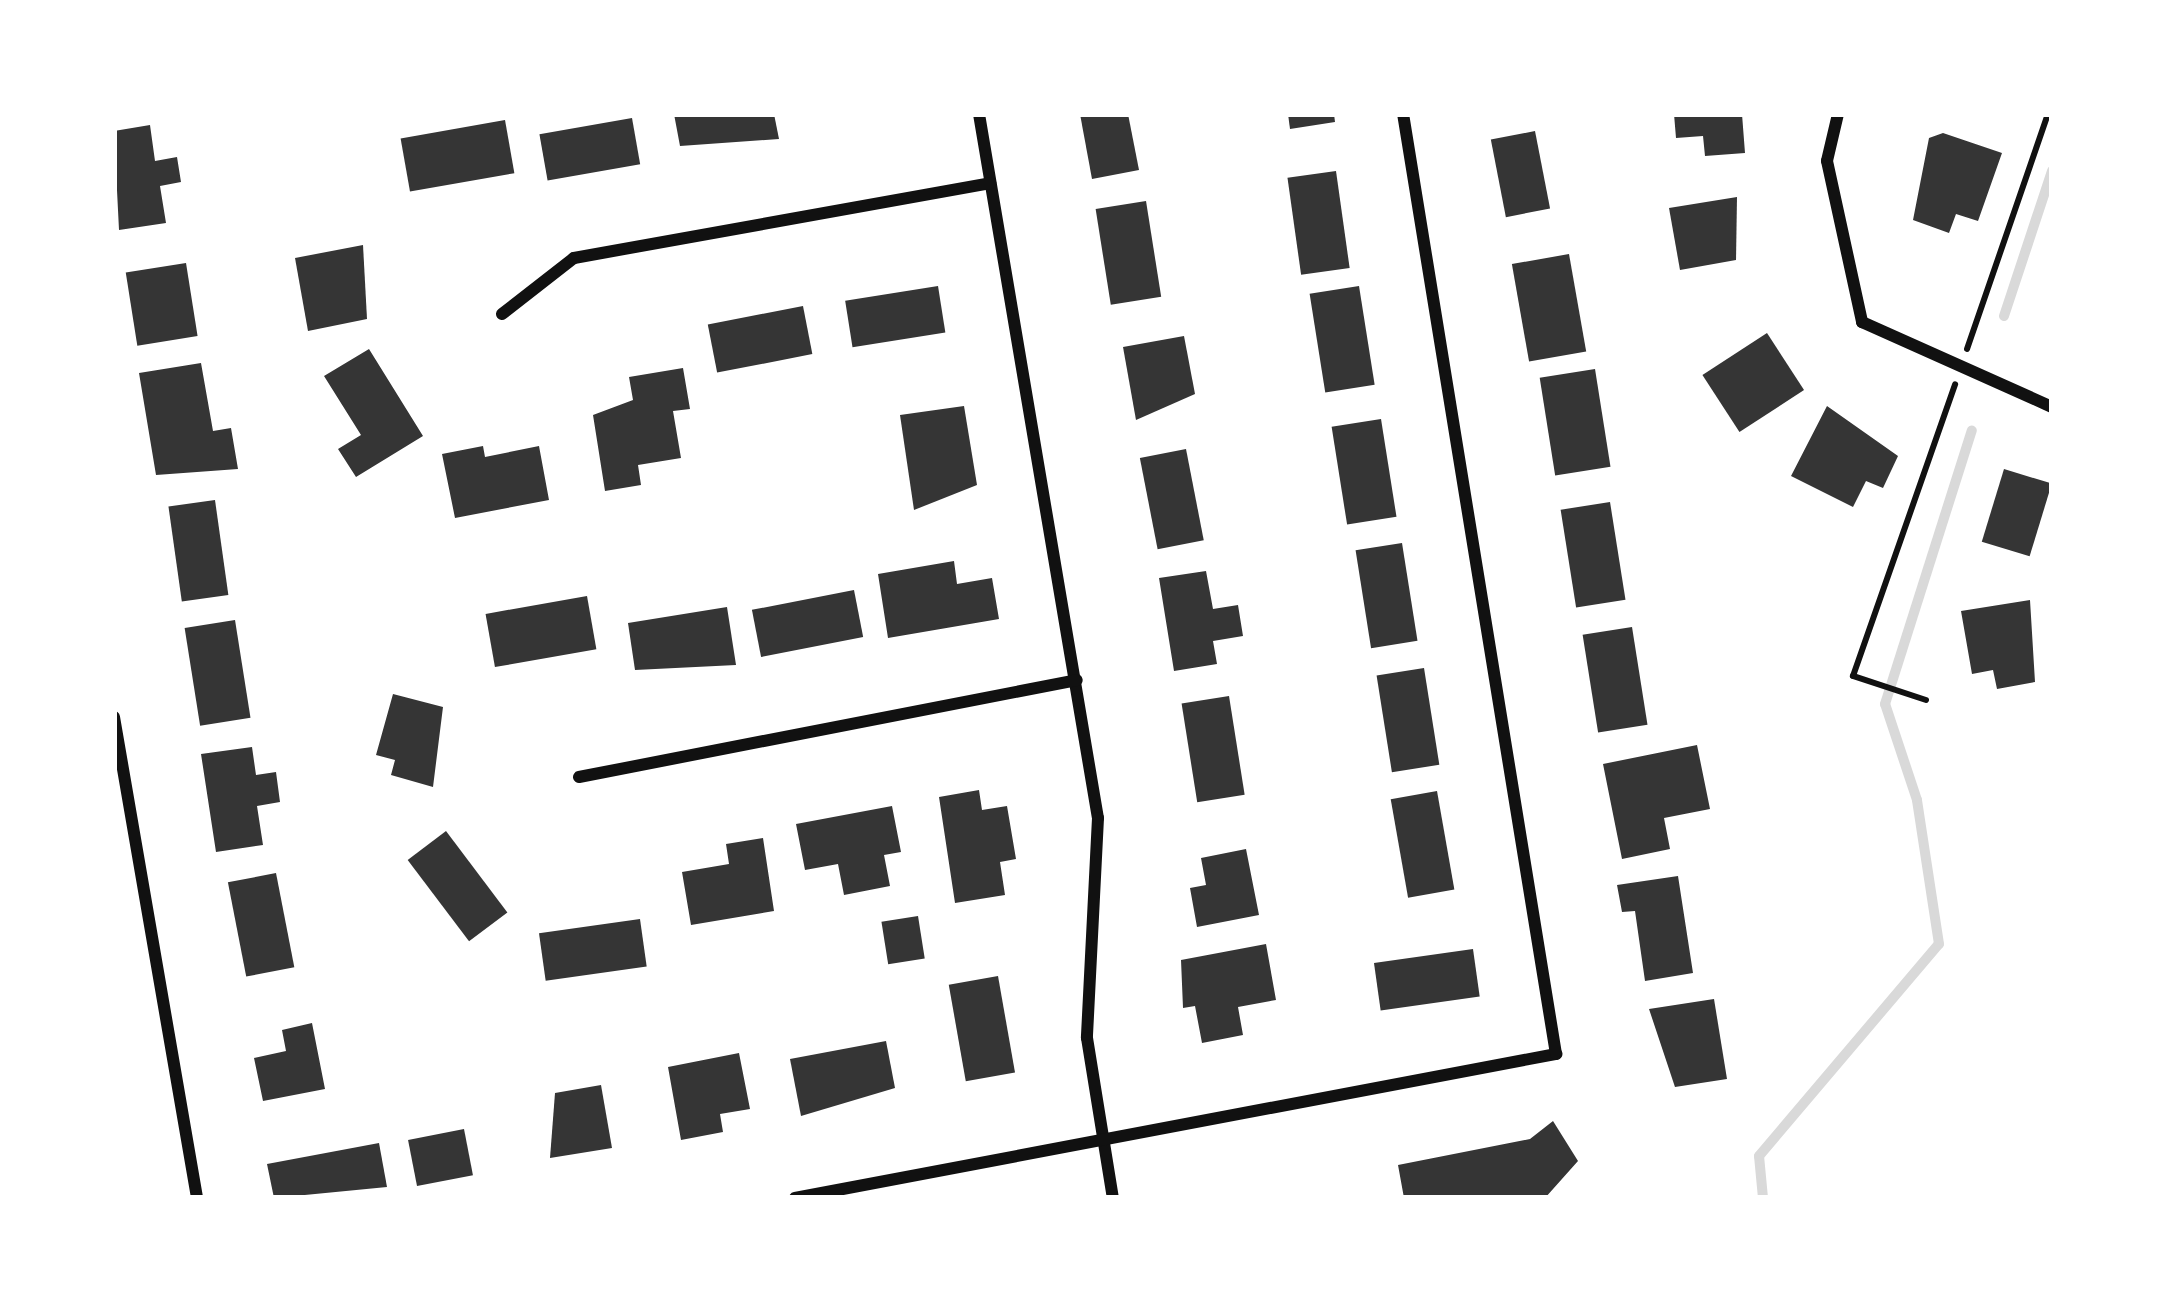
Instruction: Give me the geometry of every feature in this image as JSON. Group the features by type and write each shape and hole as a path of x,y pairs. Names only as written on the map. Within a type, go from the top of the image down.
{"street":[{"path":"979,114 1099,818 1087,1038 1114,1198"},
{"path":"795,1198 1102,1136 1556,1054 1403,114"},
{"path":"1838,114 1827,161 1862,322 1959,371 2052,406"},
{"path":"502,314 574,259 990,183"},
{"path":"579,777 1077,680"},
{"path":"114,717 197,1198"}],"path":[{"path":"1926,700 1853,676 2048,114"}],"building":[{"path":"674,114 774,114 779,139 680,146"},
{"path":"1080,114 1128,114 1139,170 1092,179"},
{"path":"1288,114 1334,114 1335,122 1290,129"},
{"path":"1674,114 1742,114 1745,153 1705,156 1703,136 1676,138"},
{"path":"632,118 640,164 548,181 539,134"},
{"path":"505,120 514,173 410,192 401,138"},
{"path":"150,125 155,161 177,157 181,182 160,186 166,223 119,230 114,131"},
{"path":"1535,131 1550,209 1506,217 1491,140"},
{"path":"1943,133 2002,153 1978,221 1956,214 1949,233 1913,220 1929,138"},
{"path":"1336,171 1350,268 1301,275 1287,178"},
{"path":"1737,197 1736,260 1680,270 1669,208"},
{"path":"1146,201 1161,297 1111,305 1096,209"},
{"path":"363,245 367,319 308,331 295,258"},
{"path":"1569,254 1586,351 1529,362 1512,264"},
{"path":"186,263 198,336 137,346 126,273"},
{"path":"938,286 945,332 853,347 845,301"},
{"path":"1359,286 1375,385 1325,393 1310,294"},
{"path":"803,306 812,354 717,373 708,325"},
{"path":"1767,333 1804,390 1739,432 1702,375"},
{"path":"1184,336 1195,394 1136,420 1123,347"},
{"path":"369,349 423,436 356,477 338,449 361,435 324,376"},
{"path":"201,363 213,431 231,428 238,469 156,475 139,373"},
{"path":"683,368 690,409 673,411 681,458 638,465 641,485 605,491 593,415 633,400 629,377"},
{"path":"1595,369 1610,467 1555,476 1540,378"},
{"path":"964,406 977,485 914,510 900,415"},
{"path":"1827,406 1898,456 1883,488 1866,481 1853,507 1791,476"},
{"path":"1381,419 1396,517 1347,525 1332,427"},
{"path":"483,446 485,457 539,446 549,500 455,518 442,454"},
{"path":"1186,449 1204,540 1158,549 1140,458"},
{"path":"2004,469 2052,484 2030,556 1982,542"},
{"path":"215,500 228,595 182,602 168,507"},
{"path":"1610,502 1625,600 1576,608 1561,510"},
{"path":"1402,543 1417,641 1371,648 1356,550"},
{"path":"954,561 957,584 992,578 999,619 888,638 878,574"},
{"path":"1206,571 1213,609 1238,605 1243,636 1213,641 1217,664 1174,671 1159,578"},
{"path":"854,590 863,637 761,657 752,610"},
{"path":"587,596 596,649 495,667 486,614"},
{"path":"2030,600 2035,682 1997,689 1993,670 1972,674 1961,611"},
{"path":"727,607 736,665 635,670 628,623"},
{"path":"235,620 250,718 200,726 185,628"},
{"path":"1632,627 1647,725 1598,733 1583,635"},
{"path":"1424,668 1439,765 1392,772 1377,676"},
{"path":"393,694 443,707 433,787 391,775 395,760 376,755"},
{"path":"1229,696 1245,795 1197,802 1182,704"},
{"path":"1697,745 1710,809 1664,818 1670,849 1622,859 1603,764"},
{"path":"252,747 256,775 276,772 280,802 257,806 263,845 216,852 201,754"},
{"path":"979,790 982,810 1007,806 1016,859 1000,862 1005,895 955,903 939,797"},
{"path":"1437,791 1454,889 1408,898 1391,799"},
{"path":"892,806 901,852 884,855 890,886 844,895 838,864 805,870 796,824"},
{"path":"446,831 507,912 469,941 408,860"},
{"path":"763,838 774,911 691,925 682,872 729,864 726,844"},
{"path":"1246,849 1259,915 1197,927 1190,888 1206,885 1201,858"},
{"path":"276,873 294,967 246,977 228,882"},
{"path":"1678,876 1693,973 1645,981 1635,911 1622,912 1617,885"},
{"path":"918,916 925,958 888,964 881,922"},
{"path":"640,919 647,967 546,981 539,933"},
{"path":"1266,944 1276,1000 1238,1007 1243,1035 1202,1043 1195,1006 1183,1008 1181,960"},
{"path":"1473,949 1480,997 1381,1010 1374,963"},
{"path":"998,976 1015,1073 966,1081 949,985"},
{"path":"1714,999 1727,1079 1675,1087 1649,1009"},
{"path":"312,1023 325,1089 263,1101 254,1058 286,1051 282,1030"},
{"path":"886,1041 895,1088 801,1116 790,1059"},
{"path":"739,1053 750,1109 720,1114 723,1132 681,1140 668,1067"},
{"path":"601,1085 612,1148 550,1158 555,1093"},
{"path":"1553,1121 1578,1161 1545,1198 1404,1198 1398,1165 1530,1139"},
{"path":"464,1129 473,1175 417,1186 408,1140"},
{"path":"379,1143 387,1187 274,1198 267,1164"}],"waterway":[{"path":"2004,316 2052,171"},
{"path":"1763,1198 1759,1156 1939,944 1917,800 1885,704 1972,430"}]}
